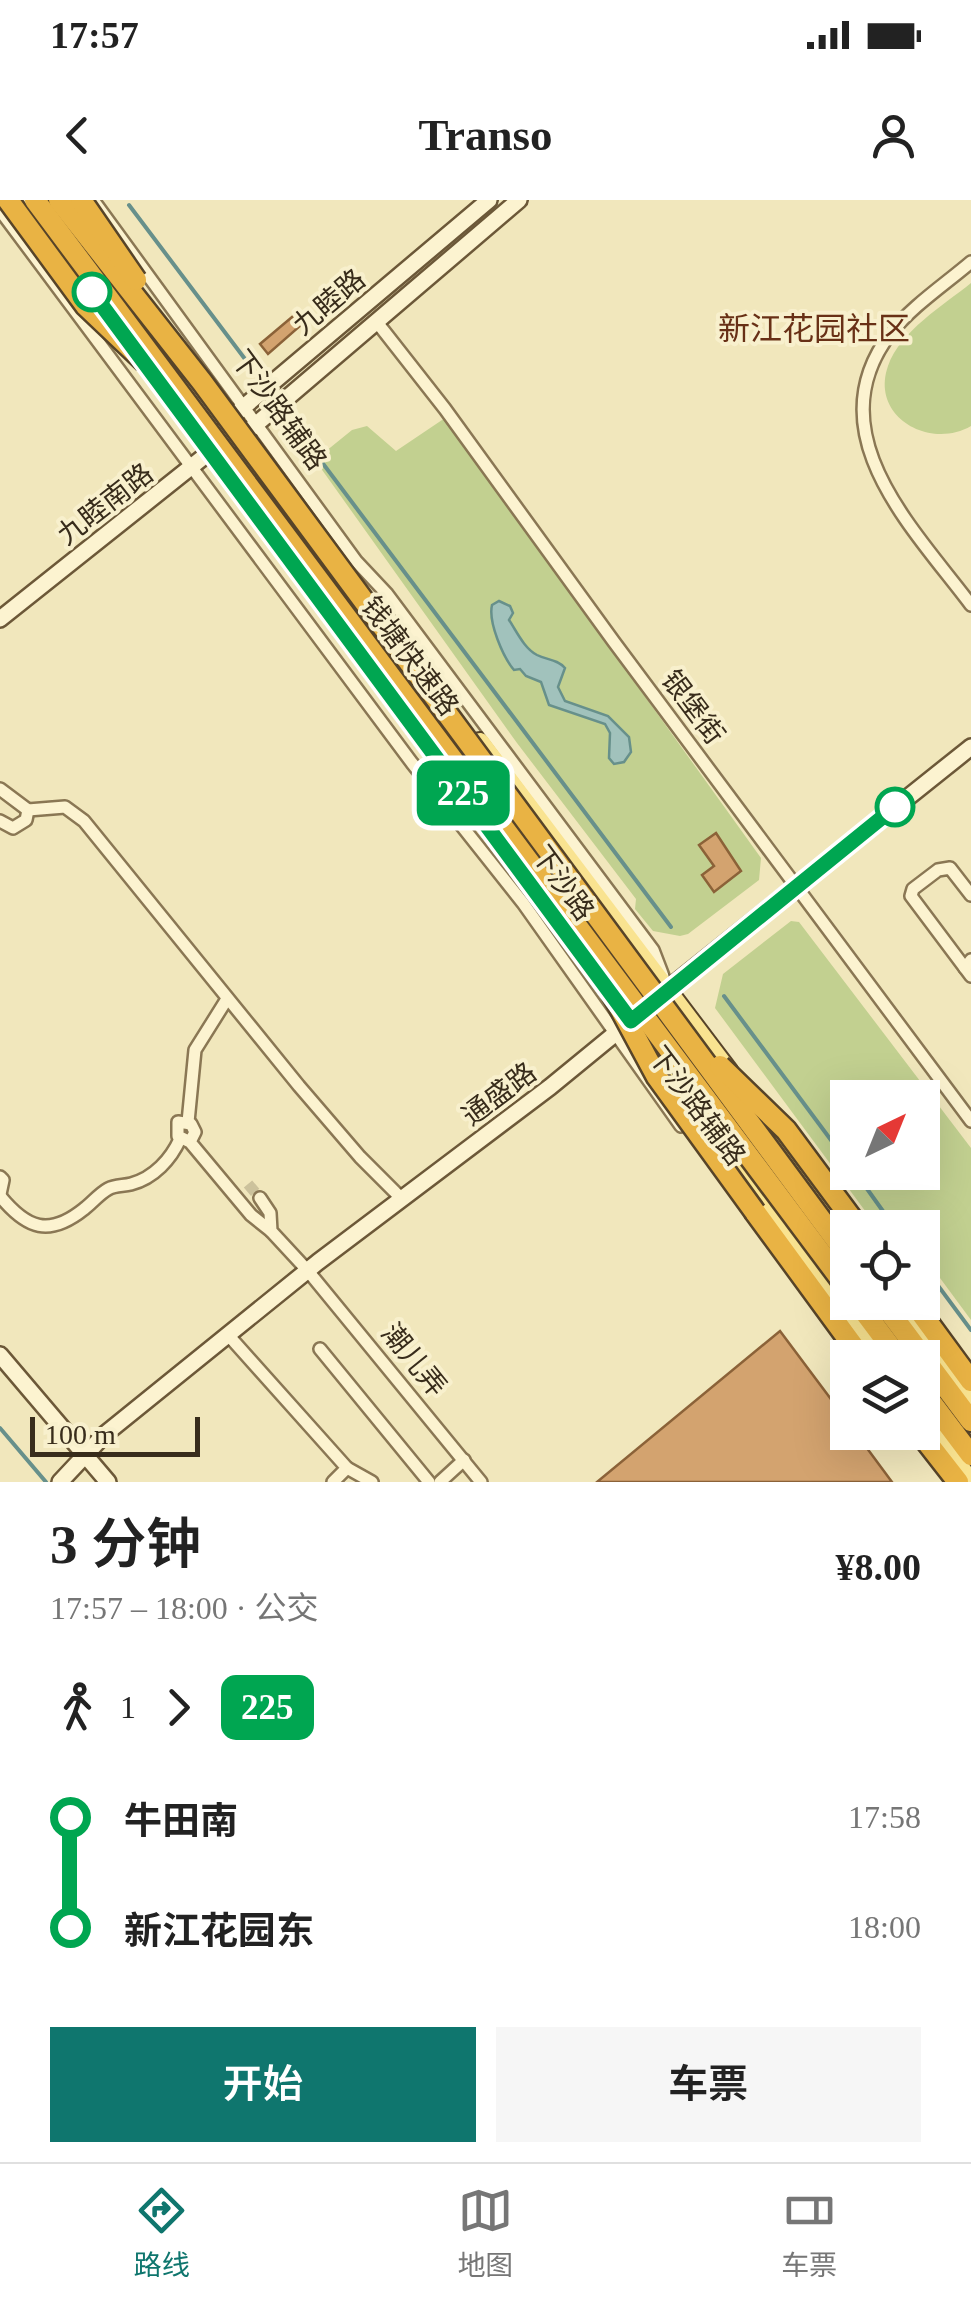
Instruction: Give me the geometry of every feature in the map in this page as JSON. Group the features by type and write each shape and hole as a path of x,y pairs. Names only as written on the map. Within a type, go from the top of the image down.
{"highway":[{"name":"钱塘快速路","path":"36,200 830,1265"},
{"name":"钱塘快速路","path":"62,200 202,382 830,1231"},
{"path":"81,200 108,235 202,382"},
{"path":"4,208 86,306 152,369 224,461 249,485"},
{"path":"575,925 657,1077 846,1340"},
{"path":"683,1030 786,1130 845,1210"},
{"path":"895,1320 971,1421"},
{"path":"926,1320 971,1382"},
{"path":"940,1414 971,1454"},
{"path":"934,1450 958,1482"}],"main road":[{"name":"下沙路","path":"23,200 866,1340"},
{"name":"下沙路","path":"62,200 252,427 830,1210"},
{"path":"911,1320 971,1402"},
{"path":"940,1440 971,1482"}],"street":[{"name":"下沙路辅路","path":"94,200 239,410"},
{"name":"九睦路","path":"211,451 239,410 489,200"},
{"name":"九睦路","path":"252,427 519,200"},
{"name":"下沙路辅路","path":"4,208 191,467 444,806 524,903 585,987 614,1035 846,1340"},
{"path":"971,262 889,335 874,363 864,398 864,433 884,487 971,606"},
{"name":"银堡街","path":"376,321 971,1121"},
{"name":"九睦南路","path":"0,619 211,451 252,427"},
{"name":"通盛路","path":"60,1482 84,1454 308,1271 614,1035 971,746"},
{"path":"0,790 28,810 65,807 84,821 227,1000 360,1157 402,1199"},
{"path":"0,821 13,828 26,820 28,810"},
{"path":"969,968 912,896 912,889 938,870 950,868 971,895"},
{"path":"0,1177 0,1195 23,1221 46,1227 60,1225 106,1190 143,1179 164,1164 195,1132 188,1122 195,1050 227,1000"},
{"name":"下沙路辅路","path":"726,1068 795,1131 856,1210"},
{"name":"潮儿弄","path":"185,1140 250,1216 271,1231 308,1271 481,1482"},
{"path":"260,1198 270,1213 271,1231"},
{"path":"937,1320 971,1366"},
{"path":"229,1336 348,1468 372,1482"},
{"path":"320,1349 429,1482"},
{"path":"0,1355 108,1482"},
{"path":"924,1450 948,1482"},
{"path":"440,1482 464,1460"},
{"path":"333,1482 348,1468"}],"green space":[{"path":"971,283 971,426 938,434 922,431 896,414 888,400 888,366 912,330"},
{"path":"445,418 761,858 759,880 688,934 653,931 635,909 636,899 517,743 315,460 352,430 367,426 396,451"},
{"path":"791,921 799,922 919,1080 830,1080 830,1163 715,1008 723,974"},
{"path":"940,1107 971,1148 971,1320 940,1278 940,1210 864,1210 850,1190 940,1190"}],"water":[{"path":"499,601 510,606 513,613 509,620 528,648 565,668 558,687 565,701 608,716 629,737 631,752 624,762 614,764 609,758 610,733 605,724 549,705 541,682 520,669 514,670 494,630 492,605"}],"building":[{"path":"292,317 300,326 268,354 260,344"},
{"path":"716,833 741,871 714,892 702,875 714,866 699,845"},
{"path":"780,1331 830,1398 830,1450 868,1450 892,1482 597,1482"}],"waterway":[{"path":"129,205 251,367"},
{"path":"294,425 671,927"},
{"path":"724,996 830,1139"},
{"path":"868,1190 882,1210"},
{"path":"940,1288 971,1330"},
{"path":"0,1428 46,1482"}],"tunnel":[{"path":"248,1184 260,1198"}],"bus line":[{"name":"225","path":"92,292 631,1021 895,807"}],"district":[{"name":"新江花园社区","path":"814,329"}]}
